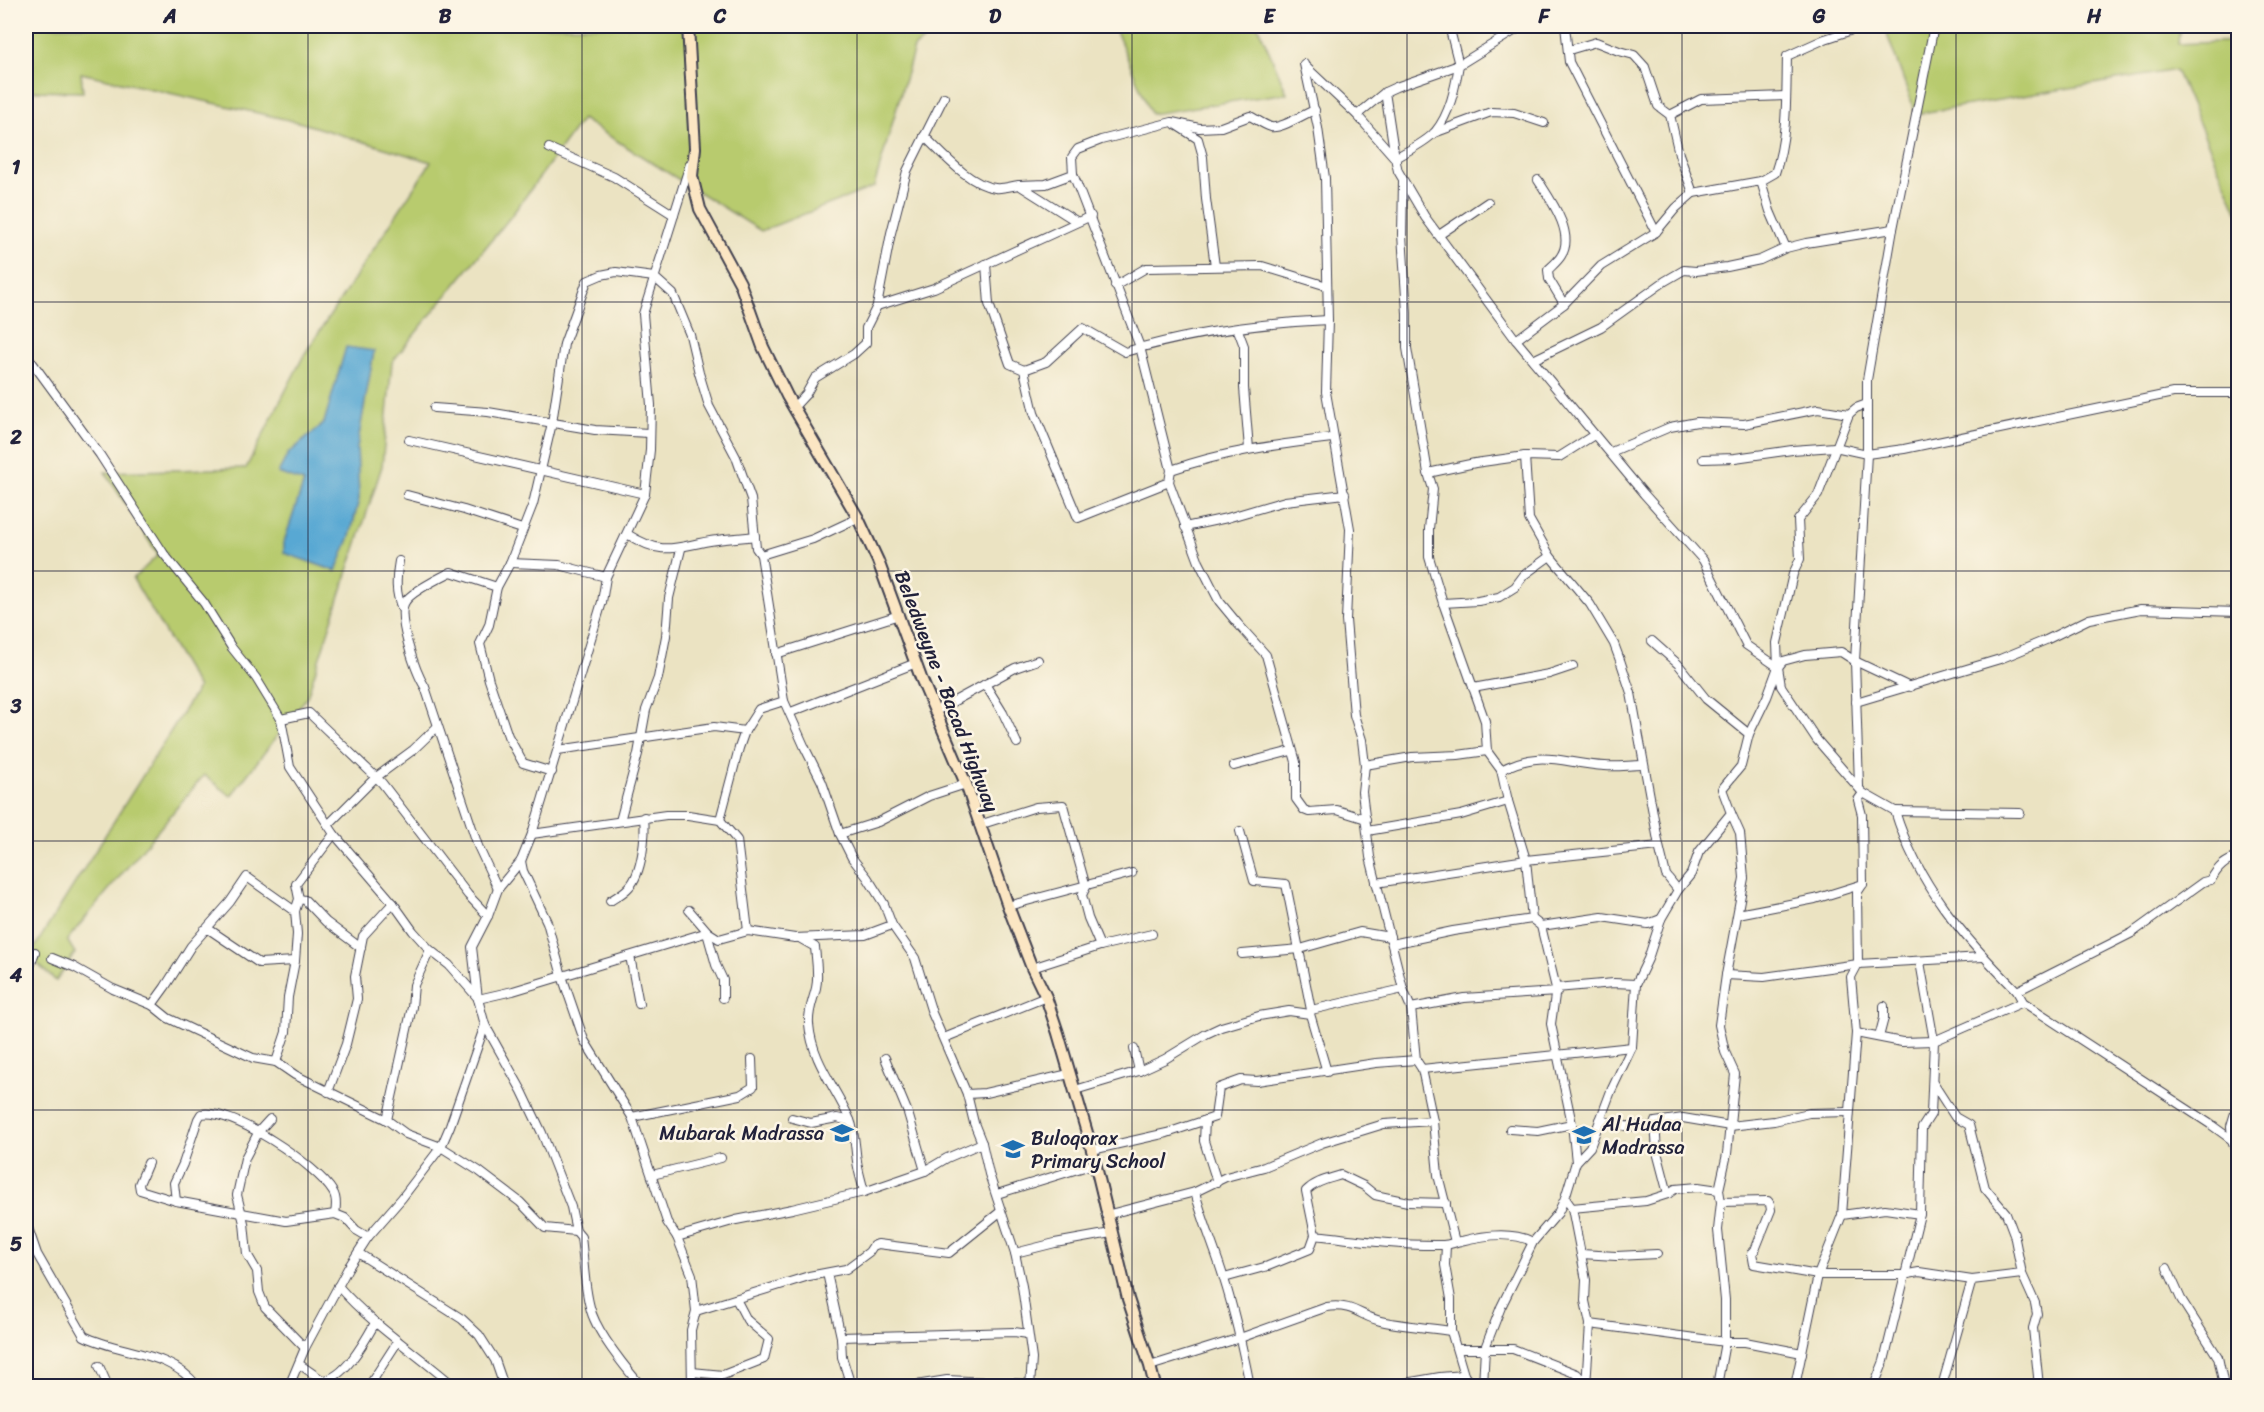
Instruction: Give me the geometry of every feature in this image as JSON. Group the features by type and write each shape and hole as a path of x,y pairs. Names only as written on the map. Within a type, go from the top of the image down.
{"street":[{"name":"Beledweyne - Bacad Highway","path":"688,26 695,148 692,176 700,209 740,283 763,347 793,408 858,518 878,561 916,663 966,784 1008,906 1046,997 1092,1150 1128,1299 1155,1386"},
{"path":"1434,133 1445,116 1455,89 1459,65 1449,26"},
{"path":"1357,115 1385,92 1459,65 1522,26"},
{"path":"1565,26 1569,62 1656,232"},
{"path":"1516,340 1564,304 1601,266 1656,232 1676,208 1693,193 1761,181 1775,172 1781,156 1786,114 1787,56 1825,39 1864,26"},
{"path":"1796,1386 1818,1275 1842,1215 1856,1033 1851,977 1858,964 1857,893 1863,884 1862,815 1858,800 1861,790 1855,661 1867,454 1867,380 1893,229 1934,26"},
{"path":"1569,50 1596,42 1634,55 1645,67 1658,106 1670,115 1678,154 1693,193"},
{"path":"1395,158 1357,115 1319,81 1304,64 1315,110 1324,178 1328,320 1326,392 1332,438 1345,494 1350,529 1346,620 1354,715 1362,740 1365,765 1362,792 1370,857 1403,989 1411,1008 1416,1060 1422,1069 1433,1121 1438,1175 1455,1242"},
{"path":"1385,92 1395,158 1403,181 1439,235 1516,340 1702,560 1746,645 1778,667"},
{"path":"1670,115 1701,99 1785,96"},
{"path":"793,408 806,394 815,378 854,354 866,342 866,328 877,306 891,232 907,171 944,98"},
{"path":"1315,110 1296,117 1284,126 1271,127 1250,116 1221,127 1199,128 1172,122 1101,140 1078,149 1072,157 1073,174 1140,347 1171,470 1169,482 1199,562 1219,601 1266,655 1296,762 1296,798 1304,810 1309,812 1337,810 1366,819"},
{"path":"1395,158 1434,133 1491,112 1514,113 1544,123"},
{"path":"1172,122 1198,139 1203,157 1215,266"},
{"path":"924,135 959,169 985,186 998,188 1046,184 1073,174"},
{"path":"549,148 614,177 674,215"},
{"path":"640,1386 596,1322 590,1308 580,1237 576,1231 571,1207 542,1133 522,1090 485,1025 478,999 472,947 488,916 498,889 521,861 532,834 602,602 606,577 614,555 627,534 645,494 650,450 651,405 643,315 695,148"},
{"path":"1538,180 1563,224 1565,245 1562,256 1548,270 1549,279 1564,304"},
{"path":"1403,181 1402,234 1407,348 1428,473 1433,489 1428,529 1430,556 1443,603 1485,721 1487,751 1501,770 1508,801 1527,860 1532,919"},
{"path":"1761,181 1770,211 1786,248"},
{"path":"1019,185 1076,221"},
{"path":"1439,235 1488,202"},
{"path":"877,306 934,288 1090,216"},
{"path":"1533,360 1601,327 1684,270 1696,271 1760,260 1786,248 1893,229"},
{"path":"986,264 989,304 1001,342 1010,364 1024,370 1046,362 1083,328 1125,351 1278,322 1328,320"},
{"path":"1115,286 1146,268 1262,266 1327,286"},
{"path":"552,772 523,763 508,736 489,681 480,644 489,625 497,587 510,562 533,504 552,423 564,344 587,281 601,274 616,272 654,277 673,294 683,314 709,406 736,457 751,499 756,548 761,555 784,700 822,782 840,834 852,858 884,904 892,925 915,958 932,1013 967,1094 1000,1212 1015,1254 1032,1359 1030,1385 947,1380 910,1386"},
{"path":"1238,330 1244,346 1244,388 1249,449"},
{"path":"26,354 100,455 164,554 204,603 281,719 290,767 334,834 393,903 413,931 430,950 449,965 478,999"},
{"path":"1024,370 1034,413 1078,518 1169,482"},
{"path":"1703,459 1735,458 1835,447 1867,454 1904,449 2173,393 2238,393"},
{"path":"1867,404 1856,408 1849,414 1818,495 1798,520 1800,559 1793,574 1777,643 1781,686 1817,740 1861,790 1895,811 2020,813"},
{"path":"435,408 488,412 595,430 649,433"},
{"path":"1611,452 1670,427 1697,422 1744,424 1818,409 1849,414"},
{"path":"1428,473 1525,456 1559,456 1594,435"},
{"path":"1171,470 1210,457 1249,449 1332,438"},
{"path":"409,440 645,494"},
{"path":"1525,456 1528,519 1550,556 1590,604 1614,644 1631,693 1642,765 1666,875 1678,890"},
{"path":"1185,527 1227,518 1284,501 1345,494"},
{"path":"407,495 522,529"},
{"path":"761,555 813,539 858,518"},
{"path":"627,534 639,542 657,548 681,549 716,540 755,536"},
{"path":"620,821 646,710 658,678 666,636 669,598 681,549"},
{"path":"1443,603 1478,602 1499,597 1515,587 1524,575 1550,556"},
{"path":"399,561 396,582 397,597 402,609 408,644 417,674 425,687 478,846 498,889"},
{"path":"510,562 559,565 606,577"},
{"path":"402,609 405,600 433,580 452,572 497,587"},
{"path":"1856,702 2000,659 2089,619 2141,609 2238,612"},
{"path":"776,654 899,615"},
{"path":"1652,641 1678,664 1706,699 1749,734"},
{"path":"1717,1386 1725,1342 1725,1300 1718,1230 1721,1202 1719,1190 1725,1164 1735,1074 1725,1052 1719,1025 1744,878 1740,833 1722,789 1741,766 1749,734 1767,697 1778,667 1783,661 1805,655 1840,652 1910,687"},
{"path":"936,711 1015,668 1038,660"},
{"path":"791,712 916,663"},
{"path":"1473,688 1549,674 1573,666"},
{"path":"985,684 1003,713 1017,744"},
{"path":"720,820 746,731 759,709 784,700"},
{"path":"281,719 309,713 406,812 468,895 488,916"},
{"path":"328,825 375,778 413,750 437,727"},
{"path":"558,750 714,727 746,731"},
{"path":"1234,766 1292,751"},
{"path":"1365,765 1412,757 1458,756 1487,751"},
{"path":"1501,770 1519,760 1541,757 1604,766 1642,765"},
{"path":"840,834 878,822 929,796 966,784"},
{"path":"1367,831 1461,815 1508,801"},
{"path":"980,825 1036,807 1063,805 1086,887 1082,895 1088,918 1100,946"},
{"path":"1895,811 1903,839 1926,884 1957,927 2017,991 2023,1002 2232,1140"},
{"path":"1576,1162 1590,1147 1632,1047 1636,984 1648,959 1661,919 1678,890 1691,874 1699,852 1731,813"},
{"path":"532,834 666,815 688,815 720,820 737,840 748,931"},
{"path":"610,901 630,887 636,875 645,834 645,817"},
{"path":"1240,831 1254,882 1286,884 1311,1012 1326,1072"},
{"path":"276,1062 286,1032 288,997 295,961 297,934 295,911 299,899 296,884 334,834"},
{"path":"1376,883 1396,878 1425,876 1527,860 1659,846"},
{"path":"2017,991 2133,933 2203,882 2211,880 2217,869 2227,861 2238,857"},
{"path":"521,861 523,871 547,922 562,976 584,1040 632,1117 667,1222 677,1237 692,1275 696,1311 691,1330 692,1386"},
{"path":"1008,906 1132,873"},
{"path":"152,1005 191,946 230,902 247,877 295,911"},
{"path":"1738,914 1815,899 1863,884"},
{"path":"299,899 305,900 326,922 361,948"},
{"path":"328,1092 346,1044 357,999 355,976 363,936 393,903"},
{"path":"689,910 707,933 723,980 723,998"},
{"path":"1541,926 1602,917 1648,924 1661,919"},
{"path":"1242,954 1300,949 1360,932 1391,941 1532,919 1541,926 1556,990 1551,1024 1572,1124 1576,1162 1558,1213 1533,1242 1501,1307 1485,1348 1483,1386"},
{"path":"478,999 513,991 707,933 719,939 748,931 800,938 865,935 892,925"},
{"path":"204,930 210,930 259,963 295,961"},
{"path":"1032,968 1100,946 1152,934"},
{"path":"800,938 815,947 817,975 816,988 810,1007 809,1026 815,1057 850,1121 864,1192"},
{"path":"387,1120 412,1007 414,985 430,950"},
{"path":"26,977 35,952"},
{"path":"630,956 639,1004"},
{"path":"1726,975 1764,977 1858,964 1983,957"},
{"path":"52,958 74,966 113,989 152,1005 168,1018 253,1058 276,1062 295,1075 387,1120 406,1134 441,1147 479,1171 520,1202 545,1228 576,1231"},
{"path":"1874,1386 1884,1361 1903,1275 1920,1214 1922,1128 1931,1114 1934,1041 1920,962"},
{"path":"1411,1008 1464,998 1614,983 1636,984"},
{"path":"1075,1090 1139,1071 1221,1027 1259,1016 1289,1011 1311,1012 1403,989"},
{"path":"944,1038 1046,997"},
{"path":"1856,1033 1902,1042 1934,1041 2023,1002"},
{"path":"1879,1036 1884,1018 1884,1006"},
{"path":"298,1386 292,1379 305,1348 338,1286 368,1237 402,1198 441,1147 485,1025"},
{"path":"1422,1069 1556,1053 1632,1047"},
{"path":"1134,1049 1139,1071"},
{"path":"885,1058 908,1113 925,1171"},
{"path":"632,1117 740,1095 753,1087 752,1059"},
{"path":"1092,1150 1167,1132 1215,1117 1219,1088 1241,1080 1257,1081 1376,1063 1416,1060"},
{"path":"967,1094 985,1093 1069,1074"},
{"path":"1933,1083 1955,1117 1969,1125 1985,1188 2006,1213 2014,1234 2022,1274 2037,1314 2033,1328 2039,1386"},
{"path":"2238,1103 2231,1126 2232,1140 2238,1157"},
{"path":"176,1201 174,1183 201,1114 207,1112 259,1131 320,1176 334,1194 335,1215"},
{"path":"1668,1194 1657,1152 1655,1122 1683,1118 1730,1126 1774,1121 1809,1113 1849,1112"},
{"path":"792,1119 811,1123 837,1118 850,1121"},
{"path":"270,1119 259,1131 245,1158 237,1195 242,1213 247,1254 257,1271 259,1292 265,1307 305,1348"},
{"path":"1600,1119 1625,1126 1656,1127"},
{"path":"1205,1120 1204,1141 1217,1182"},
{"path":"1106,1215 1195,1191 1226,1177 1264,1167 1322,1143 1384,1124 1433,1121"},
{"path":"1510,1129 1538,1131 1572,1124"},
{"path":"677,1237 736,1220 864,1192 925,1171 947,1158 982,1143"},
{"path":"652,1175 721,1158"},
{"path":"148,1163 139,1184 140,1190 176,1201 286,1221 335,1215 345,1218 356,1230 368,1237"},
{"path":"996,1194 1094,1164"},
{"path":"1224,1278 1268,1266 1310,1249 1315,1235 1306,1191 1312,1185 1341,1176 1364,1186 1375,1195 1408,1202 1446,1203"},
{"path":"1572,1208 1646,1201 1668,1194 1675,1189 1719,1190"},
{"path":"1195,1191 1202,1221 1224,1278 1250,1386"},
{"path":"1565,1198 1572,1208 1586,1280 1585,1301 1590,1324 1586,1385"},
{"path":"1721,1202 1767,1201 1770,1204 1771,1210 1752,1253 1754,1264 1818,1275 1903,1275 1919,1272 1972,1280 2022,1274"},
{"path":"1842,1215 1885,1209 1920,1214"},
{"path":"696,1311 808,1276 846,1269 878,1244 949,1253 1000,1212"},
{"path":"26,1222 37,1254 84,1336 96,1342 168,1363 191,1379 196,1386"},
{"path":"1015,1254 1055,1243 1111,1233"},
{"path":"1315,1235 1446,1245 1510,1235 1522,1236 1533,1242"},
{"path":"1446,1245 1445,1265 1451,1299 1451,1330 1464,1375 1472,1386"},
{"path":"358,1253 462,1319 479,1335 495,1360 504,1386"},
{"path":"1581,1254 1616,1256 1657,1254"},
{"path":"2167,1268 2181,1299 2218,1357 2224,1386"},
{"path":"827,1273 841,1338 842,1357 850,1386"},
{"path":"1942,1386 1972,1280"},
{"path":"338,1286 375,1323 420,1356 454,1386"},
{"path":"692,1372 723,1375 764,1359 769,1339 747,1320 736,1299"},
{"path":"1150,1366 1240,1338 1327,1307 1351,1308 1383,1322 1451,1330"},
{"path":"299,1364 322,1380 330,1379 344,1368 359,1350 375,1323"},
{"path":"1590,1324 1725,1342 1745,1342 1802,1353"},
{"path":"841,1338 1014,1332 1028,1334"},
{"path":"369,1386 398,1341"},
{"path":"1457,1349 1513,1349 1577,1374 1586,1385 1602,1386"},
{"path":"99,1366 108,1386"},
{"path":"1389,1386 1464,1375"}],"green space":[{"path":"26,26 940,26 914,48 874,187 761,231 582,119 512,215 392,362 382,466 307,697 231,796 204,775 67,940 75,953 56,981 29,956 198,688 133,579 158,555 105,472 246,468 304,355 431,162 302,123 81,73 83,92 26,91","holes":["346,348 374,352 357,447 359,499 350,536 335,571 285,553 284,542 304,482 278,473 288,454 324,423"]},
{"path":"1114,26 1258,26 1287,93 1151,114"},
{"path":"1884,26 2180,26 2178,44 2238,41 2238,213 2176,70 1916,114"}],"water":[{"path":"346,347 374,351 357,447 359,499 350,536 336,571 284,553 284,542 304,482 278,473 288,454 324,423"}],"place":[{"name":"Mubarak Madrassa","path":"842,1133"},
{"name":"Al Hudaa Madrassa","path":"1584,1135"},
{"name":"Buloqorax Primary School","path":"1013,1149"}]}
